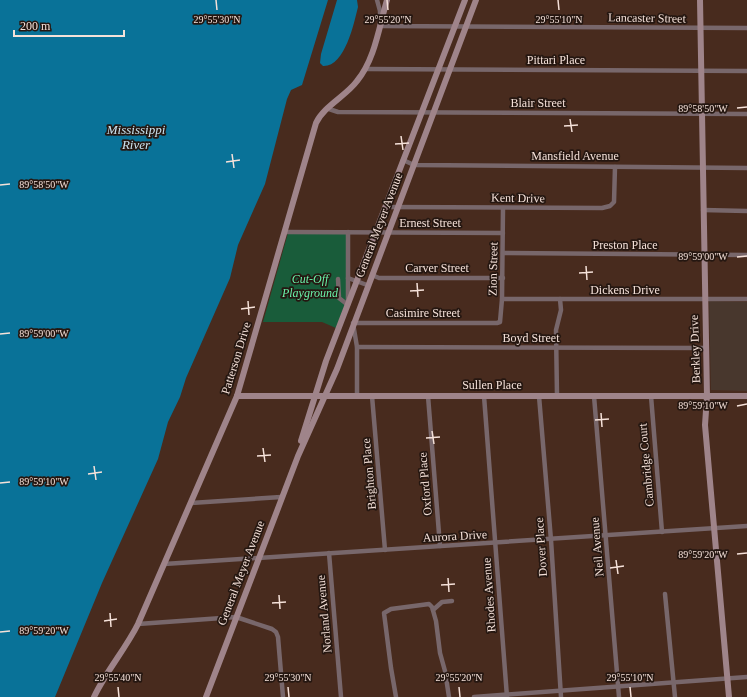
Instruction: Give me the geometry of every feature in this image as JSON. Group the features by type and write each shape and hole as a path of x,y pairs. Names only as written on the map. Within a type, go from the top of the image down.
{"street":[{"path":"377,0 380,26"},
{"name":"Patterson Drive","path":"94,697 129,642 138,624 237,396 286,232 314,129 321,114 329,109 353,87 366,69 387,0"},
{"name":"General Meyer Avenue","path":"298,456 326,361 465,0"},
{"name":"General Meyer Avenue","path":"206,697 281,497 326,396 476,0"},
{"name":"Berkley Drive","path":"700,0 707,396 705,425 729,697"},
{"name":"Lancaster Street","path":"380,26 747,28"},
{"name":"Pittari Place","path":"366,69 747,71"},
{"name":"Blair Street","path":"329,109 338,112 747,114"},
{"name":"Mansfield Avenue","path":"403,160 414,165 747,168"},
{"name":"Kent Drive","path":"385,207 590,209 607,207 612,204 615,196 615,167"},
{"name":"Zion Street","path":"494,323 499,323 501,320 503,278 503,208"},
{"path":"703,210 747,211"},
{"name":"Ernest Street","path":"286,232 503,233"},
{"path":"348,232 348,278 346,296 348,305"},
{"name":"Preston Place","path":"503,253 747,255"},
{"name":"Carver Street","path":"372,276 379,278 503,278"},
{"path":"348,278 368,285"},
{"path":"338,279 339,298 348,305"},
{"name":"Dickens Drive","path":"502,299 747,299"},
{"path":"557,396 556,330 561,310 560,299"},
{"path":"353,323 357,347 357,396"},
{"name":"Casimire Street","path":"353,323 494,323"},
{"path":"337,334 347,339"},
{"name":"Boyd Street","path":"357,347 706,348"},
{"name":"Sullen Place","path":"237,396 747,396"},
{"name":"Brighton Place","path":"372,396 385,550"},
{"name":"Oxford Place","path":"428,396 440,546"},
{"name":"Rhodes Avenue","path":"484,396 507,696"},
{"name":"Dover Place","path":"539,396 552,540 561,697"},
{"name":"Neil Avenue","path":"594,396 619,697"},
{"name":"Cambridge Court","path":"651,396 662,532"},
{"path":"191,503 281,497"},
{"name":"Aurora Drive","path":"164,564 552,540 747,526"},
{"name":"Norland Avenue","path":"329,553 341,697"},
{"path":"665,594 675,697"},
{"path":"433,610 442,602 452,601"},
{"path":"396,697 390,668 387,623 384,613 391,609 429,604 433,610 436,621 440,652 449,697"},
{"path":"138,624 236,617 272,629 276,632 279,645 283,697"},
{"path":"474,697 507,696 560,690 747,677"}],"shaded area":[{"path":"709,301 747,302 747,391 711,390"}],"green space":[{"name":"Cut-Off Playground","path":"288,233 346,234 346,301 336,328 322,322 263,322"}],"water":[{"name":"Mississippi River","path":"0,0 328,0 302,85 291,90 287,99 265,184 238,245 230,278 168,422 158,459 102,583 55,697 0,697"},
{"path":"337,0 357,0 358,7 351,33 343,52 331,64 323,66 320,63 321,54"}]}
